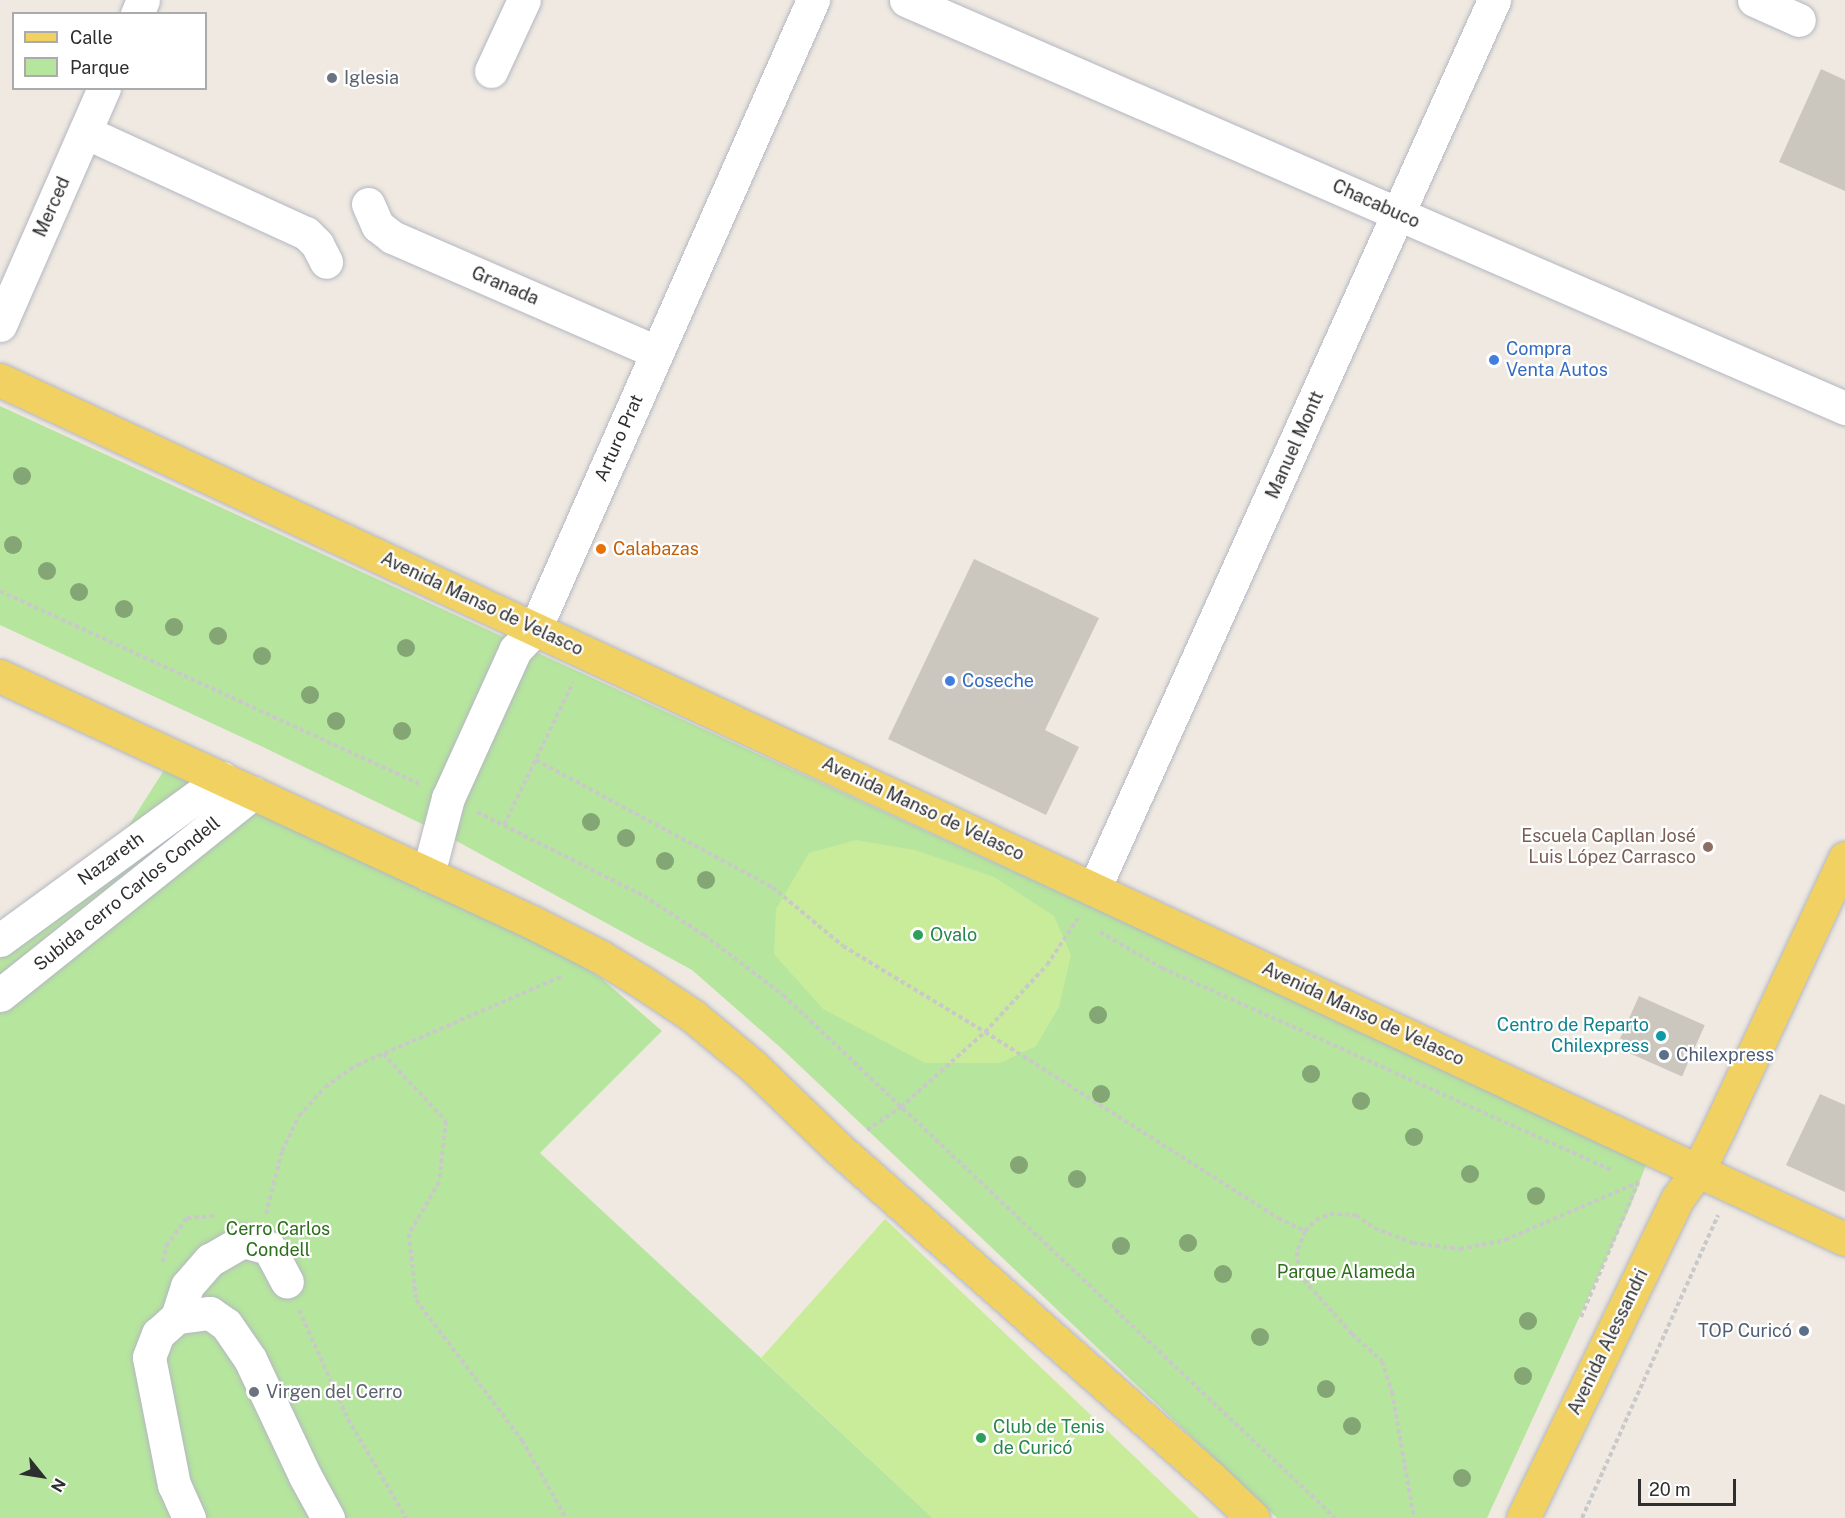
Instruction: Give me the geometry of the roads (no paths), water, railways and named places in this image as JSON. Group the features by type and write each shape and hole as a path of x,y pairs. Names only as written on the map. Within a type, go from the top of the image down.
{"main road":[{"name":"Avenida Manso de Velasco","path":"0,380 1845,1239"},
{"path":"0,676 428,874 601,957 693,1016 752,1065 839,1149 1209,1476 1253,1518"},
{"name":"Avenida Alessandri","path":"1523,1518 1678,1198 1699,1170 1845,858"}],"street":[{"path":"491,71 524,0"},
{"name":"Arturo Prat","path":"428,874 448,798 515,650 535,629 813,0"},
{"name":"Chacabuco","path":"906,0 1845,408"},
{"name":"Manuel Montt","path":"1094,888 1494,0"},
{"path":"1754,0 1799,20"},
{"name":"Merced","path":"3,309 103,90"},
{"path":"85,132 306,232 317,244 326,262"},
{"name":"Granada","path":"368,204 378,226 392,237 657,352"},
{"name":"Nazareth","path":"0,940 222,778"},
{"name":"Subida cerro Carlos Condell","path":"0,995 253,793"},
{"path":"189,1518 174,1485 148,1357 158,1334 177,1317 187,1286 210,1260 243,1241 269,1248 287,1282"},
{"path":"177,1317 210,1313 226,1324 250,1359 305,1476 328,1518"}],"place":[{"name":"Iglesia","path":"332,78"},
{"name":"Compra Venta Autos","path":"1494,360"},
{"name":"Calabazas","path":"601,549"},
{"name":"Coseche","path":"950,681"},
{"name":"Escuela Capllan José Luis López Carrasco","path":"1708,847"},
{"name":"Ovalo","path":"918,935"},
{"name":"Centro de Reparto Chilexpress","path":"1661,1036"},
{"name":"Chilexpress","path":"1664,1055"},
{"name":"TOP Curicó","path":"1804,1331"},
{"name":"Virgen del Cerro","path":"254,1392"},
{"name":"Club de Tenis de Curicó","path":"981,1438"}],"park label":[{"name":"Cerro Carlos Condell","path":"278,1240"},
{"name":"Parque Alameda","path":"1346,1272"}]}
